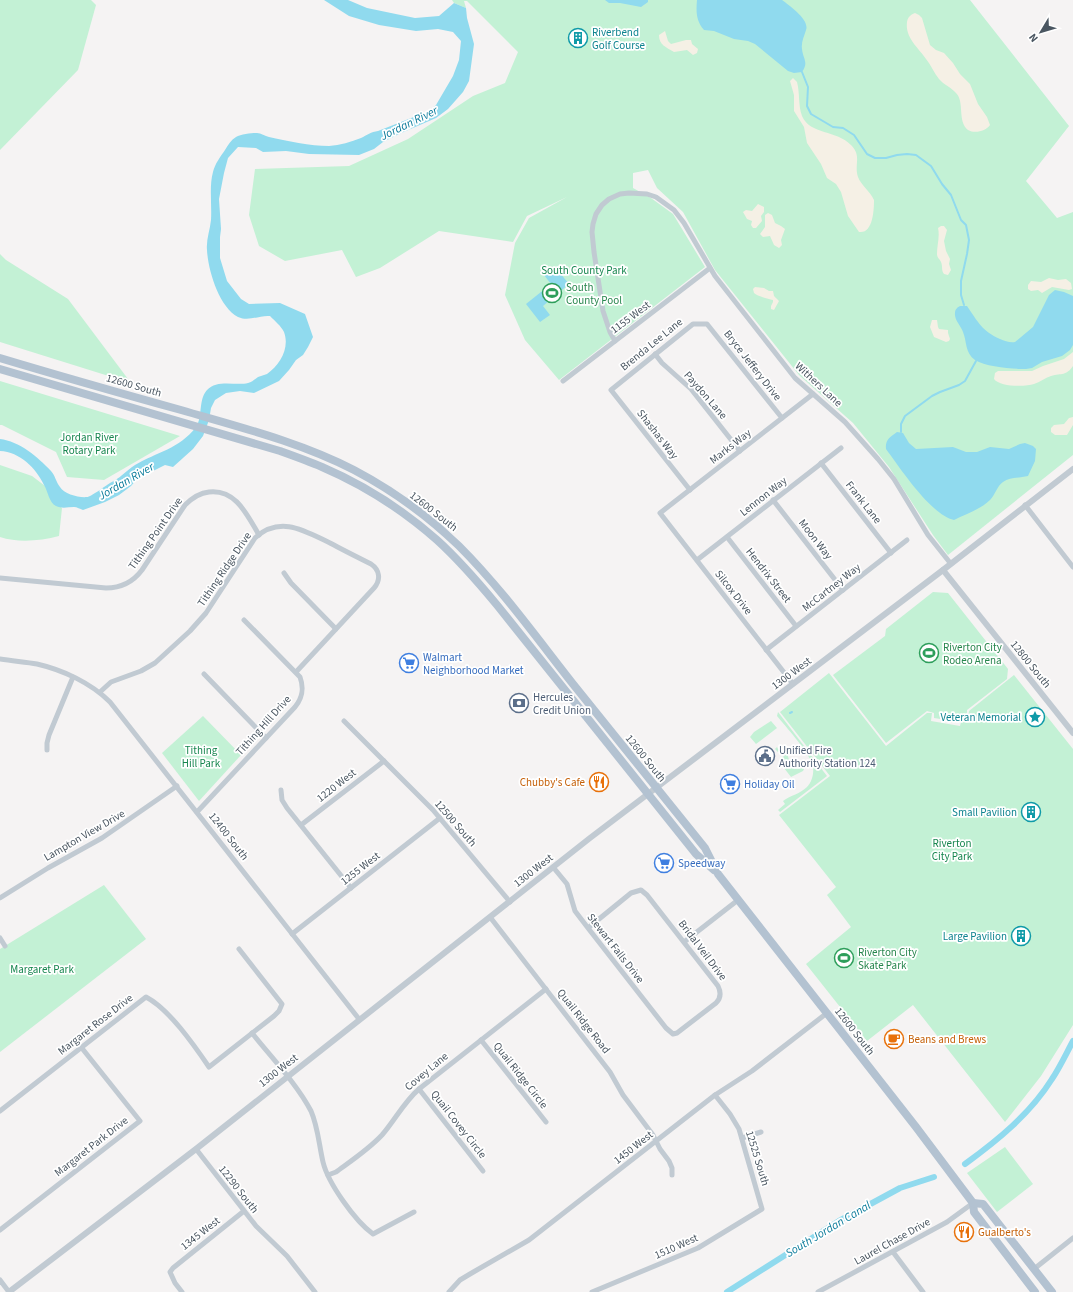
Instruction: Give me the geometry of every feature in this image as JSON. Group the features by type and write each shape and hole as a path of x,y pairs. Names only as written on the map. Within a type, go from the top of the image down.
{"main road":[{"name":"12600 South","path":"0,358 221,422 283,441 324,456 354,470 387,489 418,511 458,545 483,571 705,848 718,874"},
{"name":"12600 South","path":"0,369 280,451 322,467 380,498 438,540 466,568 497,605 696,854 718,874 973,1203 974,1212 1035,1292"},
{"name":"12600 South","path":"973,1203 983,1204 1052,1292"}],"street":[{"name":"Withers Lane","path":"615,341 610,332 603,311 594,252 592,232 593,224 596,214 602,205 609,199 620,194 637,192 656,197 674,210 684,223 710,268 795,378 845,422 878,459 894,479 928,535 951,564"},
{"name":"1155 West","path":"563,381 710,268"},
{"name":"Brenda Lee Lane","path":"611,390 693,324 708,324"},
{"name":"Bryce Jeffery Drive","path":"708,324 782,418"},
{"name":"Paydon Lane","path":"655,354 662,363 691,390 740,451"},
{"name":"Shashas Way","path":"611,390 690,490"},
{"name":"Marks Way","path":"660,513 813,394"},
{"name":"Lennon Way","path":"697,560 841,448"},
{"name":"Frank Lane","path":"821,463 891,553"},
{"name":"1300 West","path":"9,1292 196,1149 286,1076 553,867 951,564 1073,469"},
{"name":"Tithing Point Drive","path":"0,578 106,588 122,586 135,578 142,570 185,505 193,497 204,492 218,492 232,497 242,507 259,535"},
{"name":"Moon Way","path":"773,500 843,590"},
{"path":"1025,505 1073,567"},
{"name":"Silcox Drive","path":"660,513 793,684"},
{"name":"Tithing Ridge Drive","path":"100,692 111,682 141,671 155,663 196,626 252,542 259,535 276,527 301,529 372,564 378,572 377,584 336,629"},
{"name":"Hendrix Street","path":"727,537 796,626"},
{"name":"McCartney Way","path":"766,650 907,540"},
{"name":"12800 South","path":"943,570 1073,733"},
{"path":"244,620 296,672 336,629 284,573"},
{"name":"12400 South","path":"0,659 37,664 73,677 100,692 119,713 360,1019"},
{"name":"Tithing Hill Drive","path":"197,812 300,700 303,687 300,677 296,672"},
{"path":"204,674 266,738"},
{"path":"47,750 48,735 73,677"},
{"name":"12500 South","path":"344,722 440,818 510,902"},
{"name":"1220 West","path":"301,825 384,761"},
{"name":"Lampton View Drive","path":"0,898 48,868 102,838 177,786"},
{"path":"281,790 282,800 287,808 351,888"},
{"name":"1255 West","path":"292,934 440,818"},
{"name":"Stewart Falls Drive","path":"553,867 567,884 575,911 666,1028 673,1034"},
{"name":"Bridal Veil Drive","path":"588,928 631,893 641,890 648,895 718,986 720,994 716,1003 681,1030 673,1034"},
{"path":"684,942 738,900"},
{"name":"Quail Ridge Road","path":"490,917 610,1072 623,1095 653,1135 669,1161 672,1168 672,1175"},
{"path":"0,938 5,946"},
{"name":"Margaret Rose Drive","path":"0,1111 146,997 156,1004 170,1018 209,1067 274,1016 279,1011 282,1004 239,949"},
{"name":"Covey Lane","path":"328,1175 336,1172 377,1140 388,1128 408,1099 419,1089 546,989"},
{"name":"1450 West","path":"449,1292 460,1280 529,1240 716,1095 752,1071 827,1013"},
{"path":"252,1033 305,1101 316,1125 323,1163 328,1175 336,1190 364,1226 373,1234 414,1212"},
{"name":"Quail Ridge Circle","path":"481,1040 546,1122"},
{"name":"Margaret Park Drive","path":"0,1230 140,1121 82,1047"},
{"name":"Quail Covey Circle","path":"419,1089 483,1171"},
{"name":"12525 South","path":"716,1095 735,1121 742,1138 762,1209"},
{"path":"742,1138 762,1132"},
{"name":"12290 South","path":"196,1149 244,1211 269,1239 287,1256 315,1292"},
{"name":"Laurel Chase Drive","path":"818,1292 947,1222 973,1203"},
{"name":"1510 West","path":"592,1292 698,1248 762,1209"},
{"name":"1345 West","path":"182,1292 175,1283 170,1272 176,1264 244,1211"},
{"path":"1034,1269 1073,1238"},
{"path":"893,1252 923,1292"},
{"path":"0,1280 9,1292"}],"green space":[{"path":"0,0 91,0 96,5 78,70 0,150"},
{"name":"Riverbend Golf Course","path":"452,0 970,0 1069,126 1026,181 1057,218 1073,212 1073,455 948,555 933,535 889,467 853,423 799,375 715,270 683,212 657,188 648,170 633,173 633,188 651,198 673,214 705,267 559,380 525,340 505,295 515,243 529,218 567,197 527,216 513,242 439,231 380,268 356,277 342,250 285,261 259,246 249,215 255,169 349,166 408,139 473,96 505,83 518,52 467,1 464,1 466,8 454,3"},
{"path":"0,254 6,260 68,299 131,383 0,342"},
{"name":"Jordan River Rotary Park","path":"0,381 180,436 104,480 67,477 56,452 0,425"},
{"path":"0,465 32,476 49,489 52,499 62,508 59,536 29,541 0,537"},
{"name":"Riverton City Rodeo Arena","path":"933,592 948,593 1008,669 1007,679 967,710 967,718 954,716 953,721 934,718 934,713 927,711 886,743 833,675 885,636 886,629"},
{"name":"Riverton City Park","path":"829,673 886,746 927,713 932,713 931,721 960,726 962,718 968,719 969,711 1014,675 1073,749 1073,1025 1041,1076 1005,1122 913,1005 867,1041 806,964 851,927 827,895 836,887 779,815 830,776 780,712"},
{"path":"778,712 827,776 780,812 778,810 785,804 783,801 809,785 813,767 808,755 777,716"},
{"name":"Tithing Hill Park","path":"203,716 241,755 199,801 162,753"},
{"path":"771,721 777,728 756,744 750,737 754,732"},
{"path":"777,747 778,749 783,750 787,753 789,760 793,759 796,764 799,762 800,764 802,763 804,769 803,771 791,777 784,768 787,766 782,758 785,755 781,750 778,752 775,749"},
{"name":"Margaret Park","path":"104,885 146,939 0,1052 0,949"},
{"path":"1005,1147 1033,1184 997,1212 967,1173"}],"sand":[{"path":"915,13 922,18 930,45 936,50 944,53 960,74 970,84 978,104 987,117 990,125 986,129 974,132 968,130 963,122 959,97 939,79 928,61 910,38 907,22 910,16"},
{"path":"665,31 668,41 671,44 691,40 692,44 698,49 697,53 693,55 687,50 674,52 666,47 659,38 659,35"},
{"path":"793,78 797,82 801,112 806,122 817,130 845,140 851,145 856,153 858,177 874,200 872,220 864,232 859,232 848,216 841,192 836,184 827,178 821,164 807,143 804,127 794,111 794,95 790,81"},
{"path":"758,204 764,207 764,212 761,216 762,221 756,228 753,228 751,225 752,221 747,219 743,212 746,210 752,211"},
{"path":"768,213 772,215 775,223 785,229 781,240 782,245 779,248 774,245 770,236 763,237 760,234 765,227 765,215"},
{"path":"944,226 947,230 944,241 946,251 950,259 949,264 951,270 948,275 943,273 941,262 937,255 939,235 938,228"},
{"path":"1049,278 1058,280 1066,279 1071,283 1072,289 1069,290 1052,287 1042,293 1038,290 1031,291 1028,289 1028,285 1031,281 1041,282"},
{"path":"755,287 773,291 774,296 779,301 774,310 771,309 773,300 755,294 753,289"},
{"path":"932,320 937,320 939,329 948,330 949,341 946,342 934,337 930,327"},
{"path":"1073,352 1073,366 1064,374 1051,376 1034,384 1025,386 1002,384 994,379 995,373 998,371 1032,371 1064,359"},
{"path":"1073,417 1073,425 1067,435 1055,435 1051,432 1051,428 1054,425 1064,424 1069,418"}],"water":[{"name":"Jordan River","path":"324,0 348,0 367,8 415,18 439,16 454,3 466,8 474,44 469,81 463,92 448,109 436,118 399,134 383,142 374,149 359,155 309,154 286,151 263,152 256,148 238,147 228,158 219,199 221,229 220,258 227,281 241,299 249,304 280,303 305,314 313,337 308,347 303,355 296,360 279,381 254,393 240,391 226,393 215,400 211,408 209,420 203,436 193,449 173,467 165,465 137,479 131,486 119,495 83,510 75,507 63,508 56,506 49,497 41,479 32,467 14,454 0,451 0,439 7,440 28,450 54,474 59,485 68,494 89,497 135,465 175,445 189,434 198,423 202,399 207,390 211,387 221,384 249,383 258,377 267,374 276,366 283,356 286,338 280,326 270,316 246,319 238,317 231,312 220,297 212,277 207,246 211,220 212,177 216,163 231,141 241,135 260,133 269,137 314,145 329,146 349,142 429,111 436,105 453,76 459,60 461,41 453,32 438,29 416,31 379,25 349,16"},
{"path":"605,0 648,0 648,2 641,7 620,3 609,3"},
{"path":"697,0 782,0 805,22 806,30 802,44 805,63 804,69 802,72 794,73 788,71 755,44 748,41 734,39 714,31 704,30 699,23 697,16"},
{"path":"555,267 569,284 543,306 550,315 540,322 526,304 551,284 544,275"},
{"path":"1055,290 1073,296 1073,345 1070,350 1062,356 1026,369 993,366 975,360 969,354 963,332 955,316 956,309 960,306 967,306 981,326 989,333 1009,342 1015,342 1033,327 1049,295"},
{"path":"897,432 903,433 909,443 916,449 953,447 966,452 977,452 990,447 1009,449 1025,443 1036,449 1035,461 1028,476 1006,480 999,486 992,498 986,503 978,509 954,520 945,516 926,500 886,449 887,441"}],"waterway":[{"path":"802,72 808,87 807,106 811,114 833,127 843,128 854,135 867,154 875,158 886,158 907,154 916,155 931,166 951,195 961,220 966,225 969,240 961,281 961,295 964,305"},
{"path":"901,432 901,424 905,416 932,396 965,381 976,361"},
{"name":"South Jordan Canal","path":"965,1164 1013,1126 1034,1104 1055,1074 1073,1041"},
{"name":"South Jordan Canal","path":"727,1292 839,1221 900,1188 934,1177"}],"place":[{"name":"Riverbend Golf Course","path":"578,38"},
{"name":"South County Pool","path":"552,293"},
{"name":"Riverton City Rodeo Arena","path":"929,653"},
{"name":"Walmart Neighborhood Market","path":"409,663"},
{"name":"Hercules Credit Union","path":"519,703"},
{"name":"Veteran Memorial","path":"1035,717"},
{"name":"Unified Fire Authority Station 124","path":"765,756"},
{"name":"Chubby's Cafe","path":"599,782"},
{"name":"Holiday Oil","path":"730,784"},
{"name":"Small Pavilion","path":"1031,812"},
{"name":"Speedway","path":"664,863"},
{"name":"Large Pavilion","path":"1021,936"},
{"name":"Riverton City Skate Park","path":"844,958"},
{"name":"Beans and Brews","path":"894,1039"},
{"name":"Gualberto's","path":"964,1232"}],"park label":[{"name":"South County Park","path":"584,270"}]}
